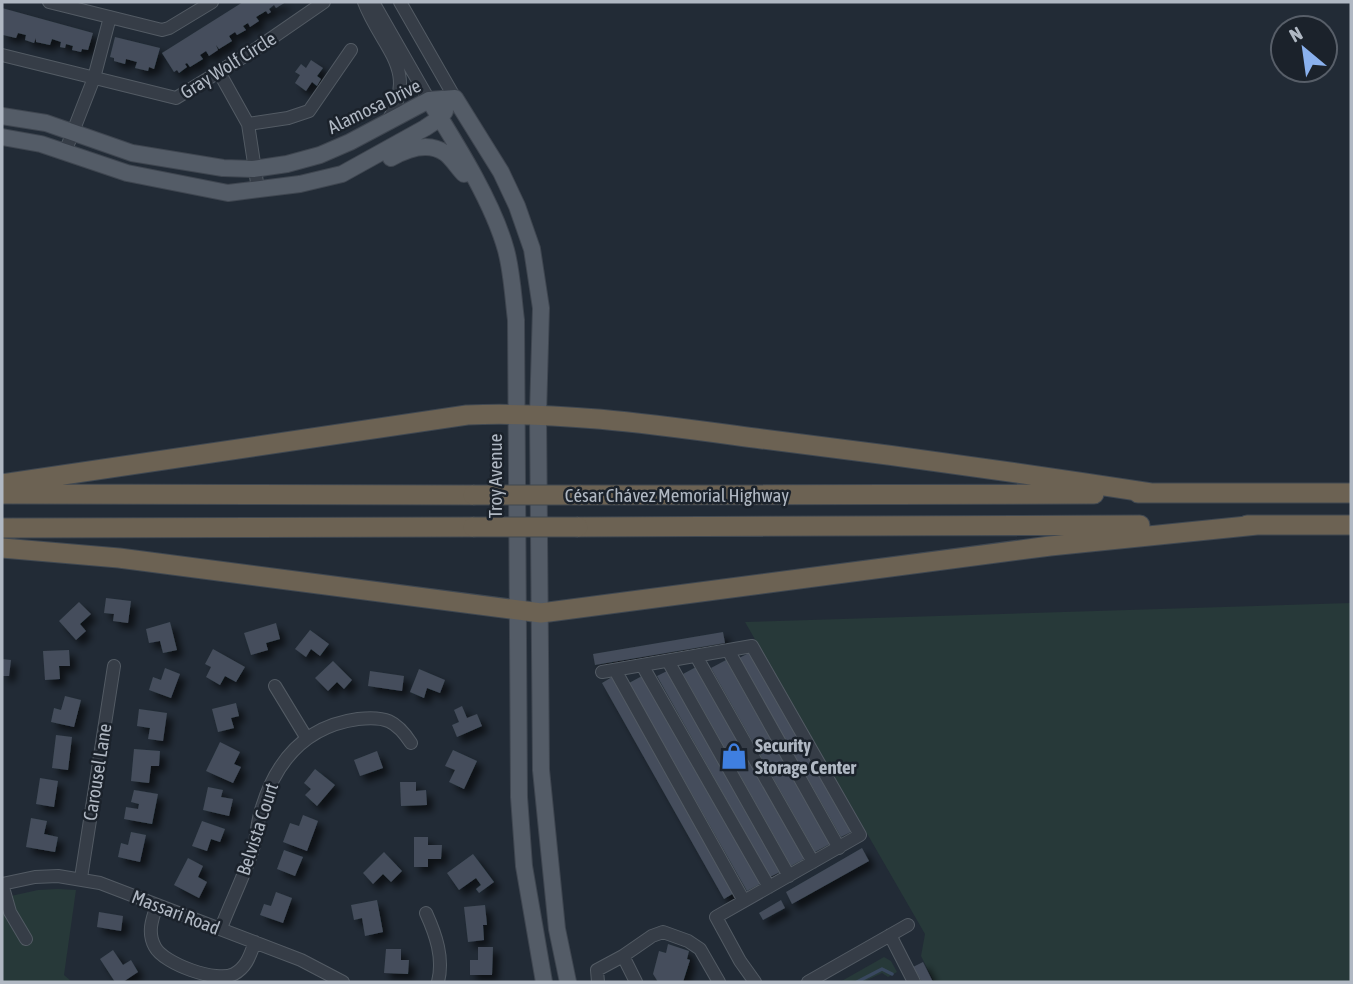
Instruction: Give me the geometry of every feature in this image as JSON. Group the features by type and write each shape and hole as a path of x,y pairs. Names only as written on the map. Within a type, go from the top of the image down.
{"highway":[{"path":"2,484 467,415 515,413 633,422 1001,469 1151,494"},
{"name":"César Chávez Memorial Highway","path":"2,495 1351,493"},
{"path":"2,548 119,558 541,613 1037,547 1257,525"},
{"name":"César Chávez Memorial Highway","path":"2,528 1351,525"}],"main road":[{"name":"Alamosa Drive","path":"2,116 46,123 132,153 223,168 256,168 287,164 320,155 429,100 455,98"},
{"name":"Alamosa Drive","path":"2,137 41,144 127,173 228,193 300,184 342,173 440,118 455,98"},
{"path":"455,98 501,172 517,206 532,250 541,309 538,414 541,770 557,929 568,982"},
{"name":"Troy Avenue","path":"429,100 484,197 505,248 512,281 516,320 519,797 530,903 544,982"},
{"path":"342,173 352,178 409,149 423,147 444,152 484,197"}],"street":[{"path":"49,2 165,30 212,2"},
{"name":"Gray Wolf Circle","path":"2,55 176,98 324,2"},
{"path":"364,2 370,18 398,66 401,84 397,105 387,122"},
{"name":"Troy Avenue","path":"373,2 429,100"},
{"path":"400,2 455,98"},
{"path":"65,152 94,78 110,17"},
{"path":"248,124 288,118 309,111 351,50"},
{"path":"219,72 248,124 258,189"},
{"path":"744,901 608,671 752,646 860,835 716,917 755,982"},
{"path":"728,650 839,848"},
{"path":"696,656 813,862"},
{"path":"668,661 789,876"},
{"path":"642,665 769,887"},
{"name":"Carousel Lane","path":"81,878 114,666"},
{"path":"275,687 306,737"},
{"name":"Belvista Court","path":"220,928 254,847 261,808 278,768 306,737 343,722 375,717 400,726 411,743"},
{"name":"Massari Road","path":"2,884 35,877 81,878 100,883 312,965 343,982"},
{"path":"2,884 10,912 26,939"},
{"path":"158,905 150,932 156,949 168,959 208,975 228,976 236,973 248,960 255,943"},
{"path":"426,913 439,945 438,982"},
{"path":"808,982 908,925"},
{"path":"598,982 597,970 663,932 688,941 700,949 719,982"},
{"path":"890,935 914,982"},
{"path":"623,956 636,982"}],"shaded area":[{"path":"1351,603 1351,982 934,982 921,956 925,934 745,622"},
{"path":"38,890 76,890 64,975 72,982 2,982 2,898"},
{"path":"884,957 891,961 897,972 888,977 882,973 863,982 840,982"}],"building":[{"path":"243,2 286,2 276,8 274,5 268,14 266,11 256,17 259,21 250,27 248,23 243,26 246,30 229,36 232,41 219,49 216,45 218,50 209,56 206,51 200,55 203,59 190,67 185,64 187,67 179,73 177,70 174,72 162,53"},
{"path":"2,8 93,33 88,50 72,50 73,46 66,44 65,48 60,47 61,42 52,39 50,45 36,42 36,38 34,43 25,40 26,35 18,33 16,38 3,35"},
{"path":"115,37 160,48 154,69 149,67 148,71 135,68 137,62 126,59 125,64 114,61 114,58 110,57"},
{"path":"311,60 323,68 317,76 321,79 317,86 312,82 306,91 295,83 300,75 295,72 301,64 306,68"},
{"path":"106,598 131,601 128,623 113,621 114,614 104,613"},
{"path":"79,602 91,614 80,624 86,631 76,640 59,621"},
{"path":"170,622 177,650 163,653 160,641 149,643 146,629"},
{"path":"276,623 280,639 266,643 268,650 251,655 244,633"},
{"path":"310,630 329,644 320,656 311,649 306,657 295,649"},
{"path":"723,632 725,643 595,665 593,654"},
{"path":"213,649 245,667 236,682 225,676 220,685 206,677 211,667 205,664"},
{"path":"69,650 70,666 59,666 60,679 45,680 43,651"},
{"path":"749,653 851,832 841,837 739,658"},
{"path":"2,659 11,660 9,676 2,676"},
{"path":"726,660 830,844 815,852 711,668"},
{"path":"333,661 352,680 344,689 337,682 328,691 315,678"},
{"path":"696,667 804,859 791,866 683,674"},
{"path":"165,668 180,674 171,698 149,690 153,677 161,680"},
{"path":"419,669 445,680 440,693 427,688 424,698 410,692"},
{"path":"370,671 404,676 402,691 368,686"},
{"path":"667,671 780,872 770,877 657,676"},
{"path":"642,676 760,884 747,891 629,683"},
{"path":"612,677 734,893 724,899 602,683"},
{"path":"65,696 81,700 74,727 51,722 54,708 61,710"},
{"path":"236,703 239,716 231,718 234,728 218,732 212,709"},
{"path":"462,706 467,718 477,714 482,726 457,737 452,725 459,722 454,710"},
{"path":"139,709 167,713 163,741 148,739 150,728 137,726"},
{"path":"56,735 72,737 68,770 52,768"},
{"path":"220,742 240,752 234,764 241,767 233,783 206,771"},
{"path":"134,749 160,751 159,766 151,766 149,783 131,781"},
{"path":"453,750 477,761 464,789 449,782 455,770 445,766"},
{"path":"377,751 383,768 360,776 354,760"},
{"path":"315,769 335,785 317,806 305,795 311,789 304,783"},
{"path":"40,778 58,781 54,807 36,804"},
{"path":"400,782 416,782 416,791 426,790 427,805 401,806"},
{"path":"208,787 223,790 221,797 233,799 229,816 203,810"},
{"path":"134,790 158,794 152,824 124,819 126,807 138,809 139,804 131,802"},
{"path":"303,815 318,821 307,851 283,842 290,823 299,826"},
{"path":"31,818 47,821 44,834 58,837 55,852 26,847"},
{"path":"202,821 225,829 220,842 211,839 207,851 192,846"},
{"path":"131,832 146,835 140,862 118,857 121,843 128,845"},
{"path":"414,837 428,837 428,845 442,845 441,859 428,859 428,867 414,867"},
{"path":"862,848 869,861 792,904 786,892"},
{"path":"284,850 303,857 295,876 277,869"},
{"path":"384,852 402,871 391,882 383,874 373,884 363,873"},
{"path":"473,854 494,882 479,893 476,889 481,885 476,878 459,890 447,873"},
{"path":"188,858 203,866 198,877 207,882 199,898 174,885"},
{"path":"276,892 292,898 283,923 260,915 264,904 271,906"},
{"path":"377,900 383,932 365,936 362,918 354,920 351,905"},
{"path":"781,900 785,908 763,920 759,913"},
{"path":"485,905 487,925 483,925 484,940 468,942 464,907"},
{"path":"99,912 123,916 121,931 97,927"},
{"path":"668,944 689,951 687,959 690,960 683,982 658,982 653,974 659,951 666,953"},
{"path":"478,947 493,947 492,975 470,975 470,960 478,960"},
{"path":"386,949 401,949 401,960 409,960 408,974 384,973"},
{"path":"113,950 123,965 131,960 138,972 123,982 115,982 100,959"},
{"path":"923,962 933,982 922,982 913,967"}],"waterway":[{"path":"857,982 882,969 892,974"}],"place":[{"name":"Security Storage Center","path":"734,756"}]}
